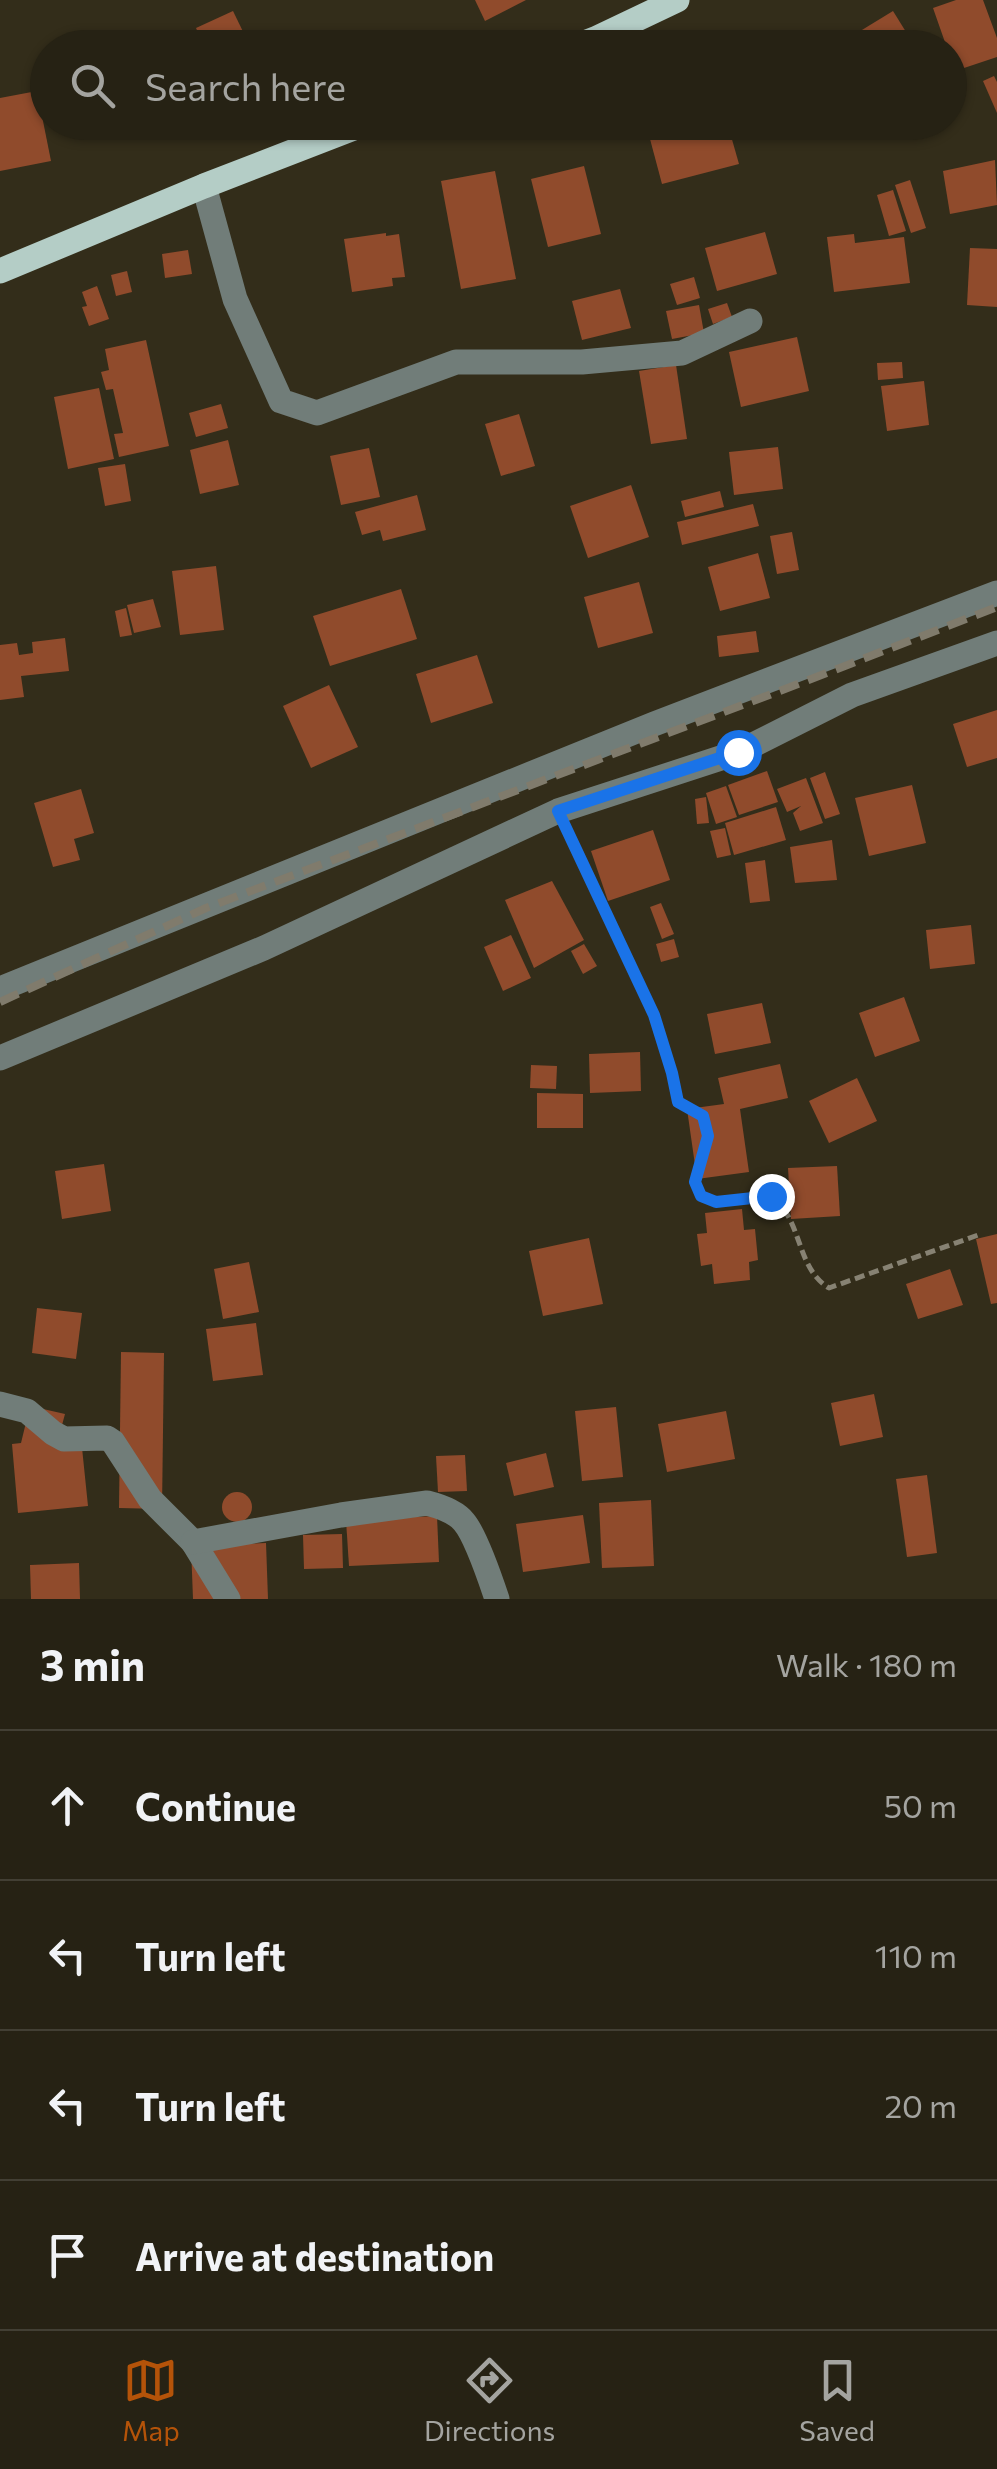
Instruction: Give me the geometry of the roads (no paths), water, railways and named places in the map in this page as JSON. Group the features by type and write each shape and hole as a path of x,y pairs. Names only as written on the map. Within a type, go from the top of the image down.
{"main road":[{"path":"615,30 677,0"},
{"path":"0,271 323,140"}],"street":[{"path":"204,186 235,299 281,402 317,414 456,362 582,362 682,354 750,321"},
{"path":"0,988 654,724 997,593"},
{"path":"0,1058 264,948 558,811 738,752 852,695 997,642"},
{"path":"0,1404 27,1411 64,1439 107,1438 113,1442 150,1499 193,1542 228,1599"},
{"path":"193,1542 340,1514 427,1504 440,1506 464,1521 497,1599"}],"railway":[{"path":"0,1002 206,908 997,607"}]}
